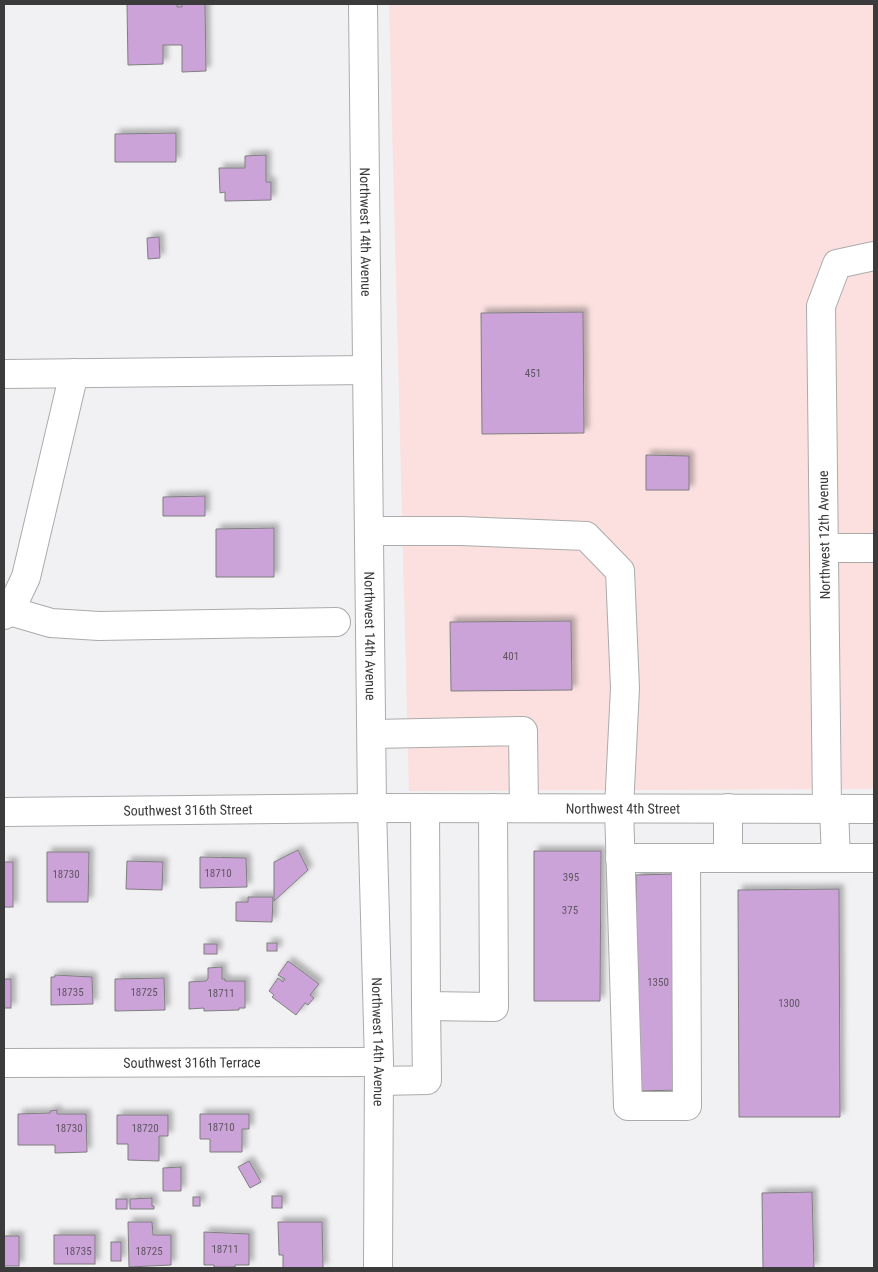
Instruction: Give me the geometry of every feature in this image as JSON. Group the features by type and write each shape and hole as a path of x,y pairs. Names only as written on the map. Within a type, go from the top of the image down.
{"street":[{"name":"Northwest 14th Avenue","path":"363,4 372,808 379,1071 378,1268"},
{"name":"Northwest 12th Avenue","path":"836,858 831,809 824,548 821,306 837,264 874,256"},
{"path":"4,374 367,370"},
{"path":"74,373 26,577 7,613 52,623 99,626 336,622"},
{"path":"369,531 461,531 586,536 620,571 625,688 619,808 628,1106 687,1106 686,858"},
{"path":"824,548 874,548"},
{"path":"372,734 523,731 524,808"},
{"name":"Northwest 4th Street","path":"372,808 874,809"},
{"name":"Southwest 316th Street","path":"4,812 372,808"},
{"path":"424,808 426,1006 494,1006 493,808"},
{"path":"728,808 728,858"},
{"path":"620,858 874,858"},
{"name":"Southwest 316th Terrace","path":"4,1063 379,1071 427,1080 426,1006"}],"shaded area":[{"path":"389,4 874,4 874,789 409,791"}],"building":[{"path":"127,4 177,4 177,7 182,7 182,4 205,4 206,71 182,72 182,45 163,45 163,64 128,65"},
{"path":"176,133 176,162 115,162 115,134"},
{"path":"266,155 266,182 271,182 271,200 225,201 225,192 220,193 219,168 245,168 245,156"},
{"path":"159,237 160,258 148,259 147,238"},
{"path":"583,312 584,433 482,434 481,313"},
{"path":"646,455 689,456 689,490 646,490"},
{"path":"205,496 205,516 163,516 163,497"},
{"path":"274,528 274,577 216,577 216,529"},
{"path":"571,621 572,690 451,691 450,622"},
{"path":"298,850 308,870 274,901 274,862"},
{"path":"534,851 601,851 600,1001 534,1001"},
{"path":"47,852 89,852 88,902 47,902"},
{"path":"200,857 246,858 247,887 200,888"},
{"path":"127,861 163,862 162,890 126,889"},
{"path":"4,862 13,862 13,907 4,907"},
{"path":"677,874 680,1090 638,1091 636,875"},
{"path":"839,889 840,1117 739,1117 738,890"},
{"path":"248,897 273,897 272,922 236,921 236,902 248,902"},
{"path":"267,943 277,943 277,951 267,951"},
{"path":"204,944 217,944 217,954 204,954"},
{"path":"288,961 319,984 310,995 314,998 308,1005 305,1003 296,1015 272,997 274,995 269,991 278,978 283,982 285,979 278,975"},
{"path":"222,967 222,979 225,979 225,981 245,981 245,1008 239,1008 239,1010 204,1011 204,1008 189,1009 189,982 206,981 208,979 208,968"},
{"path":"55,975 92,977 93,1004 51,1005 51,977 55,977"},
{"path":"164,978 165,1010 115,1011 115,979"},
{"path":"4,979 11,979 11,1008 4,1008"},
{"path":"57,1110 57,1114 86,1114 87,1152 55,1153 55,1145 18,1145 18,1114 50,1113 50,1111"},
{"path":"200,1114 249,1114 249,1129 242,1129 242,1152 210,1152 210,1139 200,1139"},
{"path":"117,1115 168,1115 168,1136 159,1136 159,1161 128,1160 128,1144 117,1144"},
{"path":"249,1161 261,1182 250,1188 238,1167"},
{"path":"181,1167 181,1191 163,1191 163,1168"},
{"path":"812,1192 814,1268 763,1268 762,1193"},
{"path":"272,1196 282,1196 282,1208 272,1208"},
{"path":"193,1197 200,1197 200,1206 193,1206"},
{"path":"152,1198 154,1209 130,1209 130,1199"},
{"path":"116,1199 127,1199 127,1209 116,1209"},
{"path":"128,1222 152,1222 153,1235 171,1235 171,1265 129,1267"},
{"path":"278,1222 322,1222 323,1268 283,1268 283,1255 279,1255"},
{"path":"204,1232 249,1234 249,1265 214,1267 214,1265 204,1265"},
{"path":"54,1235 95,1235 95,1264 54,1264"},
{"path":"4,1236 19,1236 19,1266 4,1266"},
{"path":"111,1242 121,1242 121,1261 111,1261"}]}
